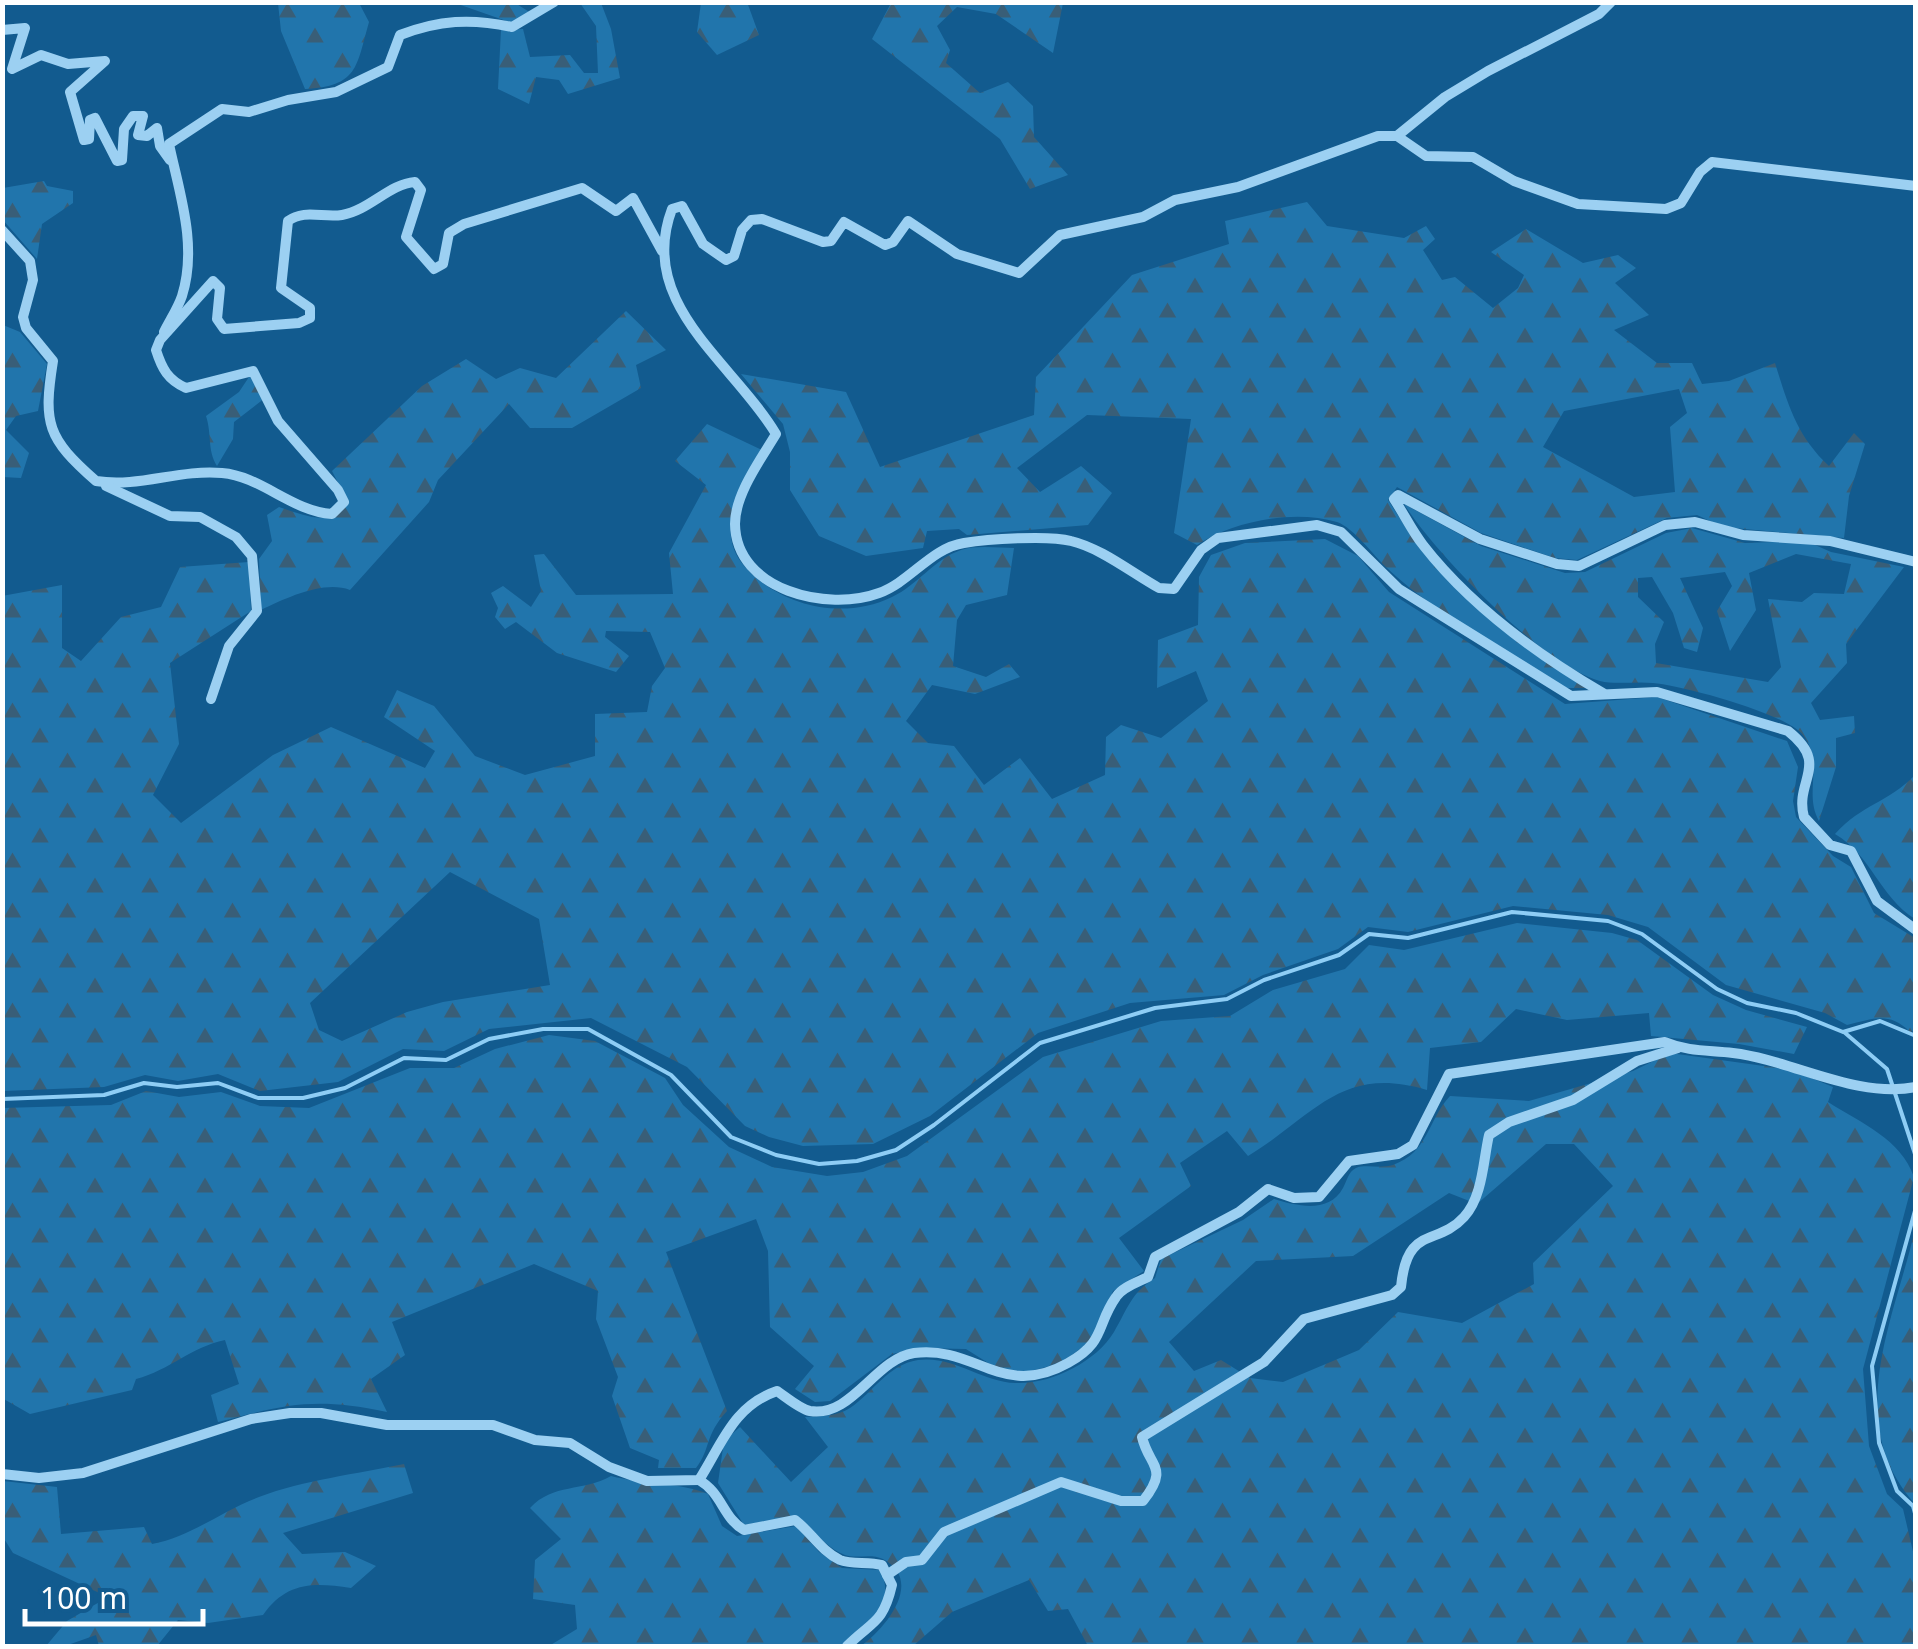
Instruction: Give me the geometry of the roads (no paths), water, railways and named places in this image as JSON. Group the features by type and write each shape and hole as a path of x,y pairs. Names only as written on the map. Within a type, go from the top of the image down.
{"street":[{"path":"96,481 144,484 225,473 312,513 332,514 344,502 278,420 252,371 186,388 171,381 160,364 156,350 182,296 186,261 184,205 168,144 222,109 249,112 336,92 388,67 400,35 433,22 488,22 512,28 554,2"},
{"path":"1398,136 1445,97 1599,14 1611,2"},
{"path":"2,30 25,28 12,69 42,55 68,64 104,61 70,92 84,140 89,139 90,120 95,118 117,162 122,160 124,129 133,116 143,116 138,135 147,136 158,128 160,146 173,165"},
{"path":"1916,186 1712,162 1700,172 1681,203 1666,209 1578,204 1514,181 1473,158 1426,156 1398,136 1378,136 1238,187 1175,200 1143,216 1060,235 1019,273 957,254 908,220 893,242 885,245 844,222 832,241 822,242 762,219 750,220 742,230 734,256 726,260 703,244 682,206 672,209 662,251 666,284 675,305 758,405 776,434 752,474 735,522 740,552 762,577 792,593 833,601 877,594 914,576 935,555 961,543 1070,540 1158,588 1174,589 1200,550 1218,538 1317,525 1341,532 1398,590 1570,696 1602,692 1682,696 1788,730 1802,742 1810,758 1804,817 1830,844 1851,851 1877,901 1916,930"},
{"path":"160,340 213,281 220,288 217,319 224,329 299,323 310,318 310,308 281,288 288,221 297,214 342,215 376,203 403,183 415,182 421,190 406,236 434,268 443,264 449,233 464,224 582,188 616,210 633,198 662,251"},
{"path":"2,230 30,261 33,280 24,317 26,328 54,361 46,408 53,438 96,481 170,516 200,517 236,536 252,556 256,611 230,646 211,699"},
{"path":"1602,692 1519,636 1469,591 1420,542 1394,499 1398,495 1480,539 1557,564 1579,566 1665,525 1695,522 1718,531 1798,536 1916,562"},
{"path":"699,1480 720,1436 759,1397 777,1391 808,1411 831,1409 893,1359 916,1353 982,1363 998,1374 1020,1378 1068,1363 1093,1345 1116,1296 1148,1277 1156,1257 1239,1212 1268,1188 1294,1198 1319,1196 1349,1160 1398,1154 1413,1145 1450,1074 1646,1042 1732,1053 1881,1088 1914,1088"},
{"path":"887,1575 906,1562 922,1560 944,1532 1061,1482 1121,1501 1143,1501 1154,1488 1157,1462 1142,1438 1264,1362 1304,1319 1392,1295 1401,1286 1403,1262 1422,1239 1464,1218 1484,1171 1489,1135 1510,1122 1573,1100 1637,1061 1679,1048"},
{"path":"2,1474 40,1478 83,1472 251,1420 290,1412 321,1413 386,1425 493,1425 536,1440 570,1444 609,1468 647,1480 699,1480 713,1488 730,1522 744,1530 795,1520 822,1548 844,1562 866,1560 882,1566 892,1585 886,1610 874,1627 847,1646"}],"waterway":[{"path":"2,1099 104,1095 144,1083 177,1087 218,1083 258,1098 303,1098 345,1088 404,1058 446,1060 489,1039 543,1029 588,1029 671,1075 731,1137 776,1155 819,1164 857,1161 896,1150 1040,1043 1155,1008 1227,999 1264,980 1339,955 1369,934 1408,938 1512,912 1608,921 1642,934 1717,989 1747,1003 1796,1013 1843,1032 1880,1021 1916,1036"},
{"path":"1844,1032 1887,1069 1916,1157"},
{"path":"1916,1207 1872,1366 1879,1443 1897,1491 1913,1506 1916,1517"}]}
